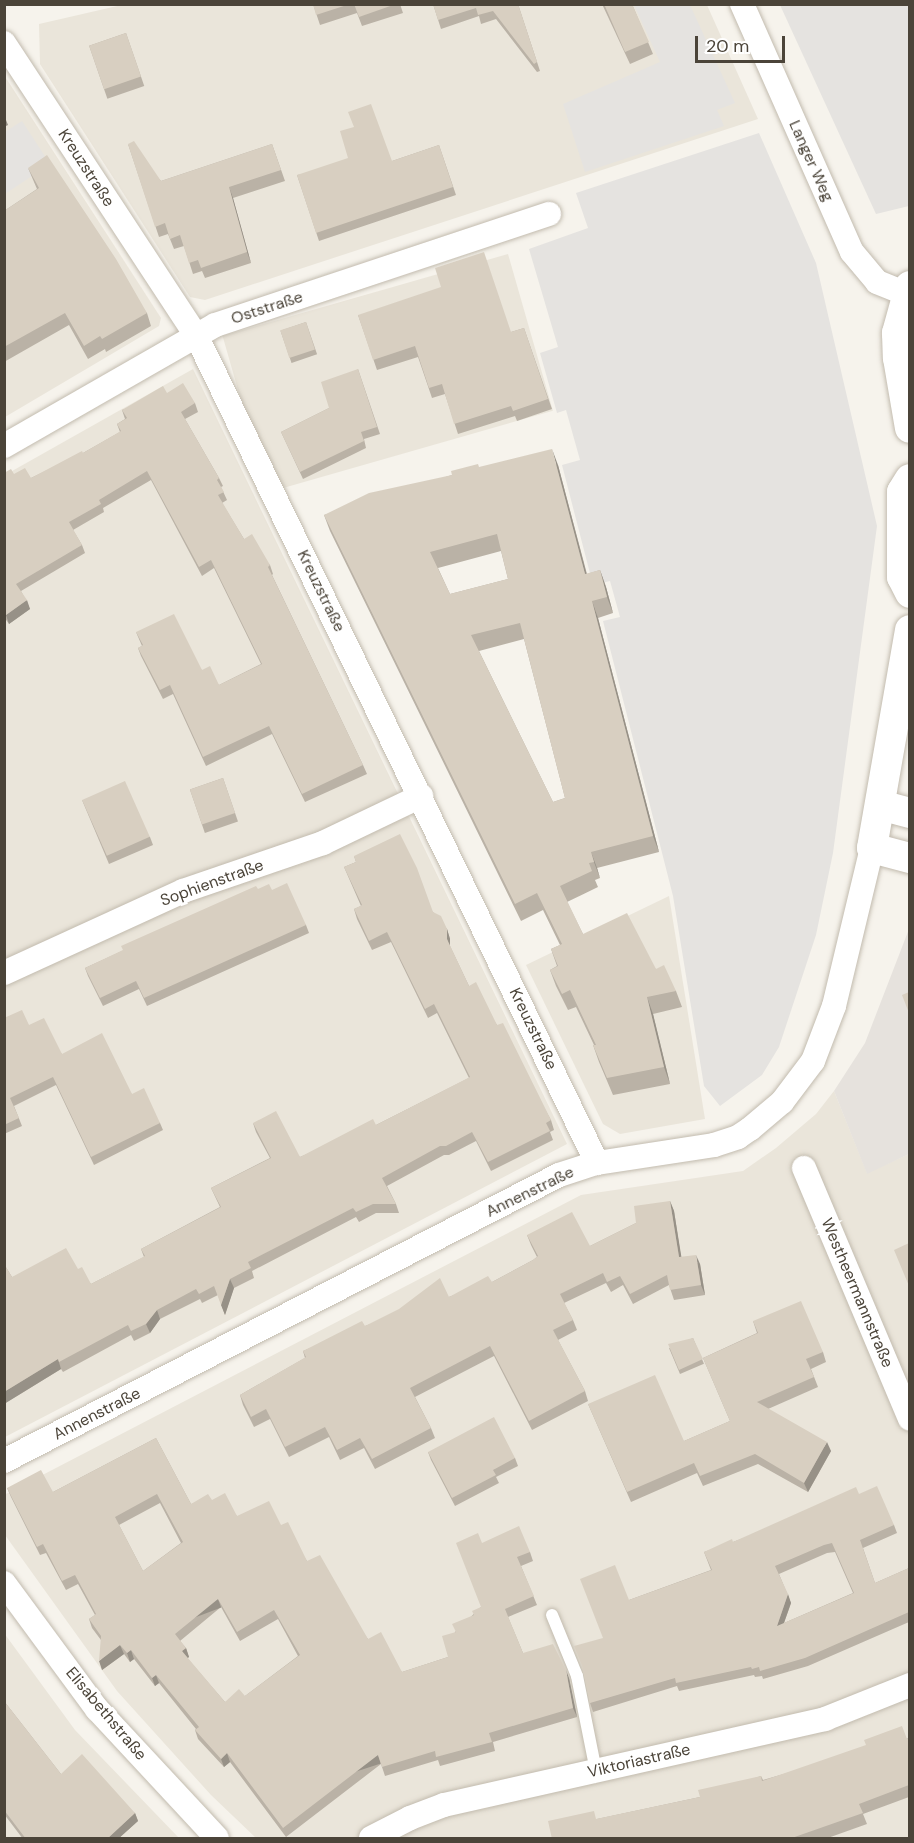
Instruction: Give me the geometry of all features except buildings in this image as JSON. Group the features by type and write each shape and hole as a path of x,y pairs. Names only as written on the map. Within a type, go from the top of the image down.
{"street":[{"name":"Langer Weg","path":"742,4 852,252 877,282 908,290"},
{"name":"Kreuzstraße","path":"4,43 196,335 597,1163"},
{"name":"Oststraße","path":"4,446 215,325 549,214"},
{"path":"908,290 897,333 898,358 909,428"},
{"path":"909,479 902,492 902,577 909,593"},
{"name":"Annenstraße","path":"4,1461 559,1175 597,1163 714,1145 738,1137 782,1102 813,1060 834,1006 872,848 909,630"},
{"name":"Sophienstraße","path":"4,973 183,891 323,843 421,796"},
{"path":"880,805 909,813"},
{"path":"872,848 909,858"},
{"name":"Westheermannstraße","path":"804,1168 909,1419"},
{"name":"Elisabethstraße","path":"4,1583 98,1709 217,1839"},
{"name":"Viktoriastraße","path":"371,1839 410,1818 444,1804 825,1719 909,1685"}],"lane":[{"path":"552,1615 577,1676 596,1770"}],"shaded area":[{"path":"126,4 707,5 758,119 205,300 190,297 40,64 39,24"},
{"path":"634,5 690,5 735,103 717,110 724,126 585,172 563,104 660,62"},
{"path":"780,5 909,5 909,206 876,214"},
{"path":"4,75 161,318 159,326 5,417"},
{"path":"22,121 50,164 5,194 5,132"},
{"path":"759,133 816,263 877,526 833,853 816,935 779,1047 762,1075 720,1106 704,1086 673,896 603,621 620,617 610,581 593,585 562,465 580,460 566,410 557,413 540,353 558,347 529,249 588,228 576,193"},
{"path":"508,254 553,411 267,493 223,336"},
{"path":"193,369 567,1144 5,1437 5,475"},
{"path":"669,896 705,1119 620,1134 603,1124 526,965"},
{"path":"909,929 909,1154 867,1174 834,1091 865,1043"},
{"path":"834,1091 867,1173 909,1154 909,1838 256,1838 211,1795 117,1691 5,1535 4,1495 581,1195 743,1171 776,1148 816,1114"},
{"path":"4,1633 75,1730 179,1838 5,1838"}]}
